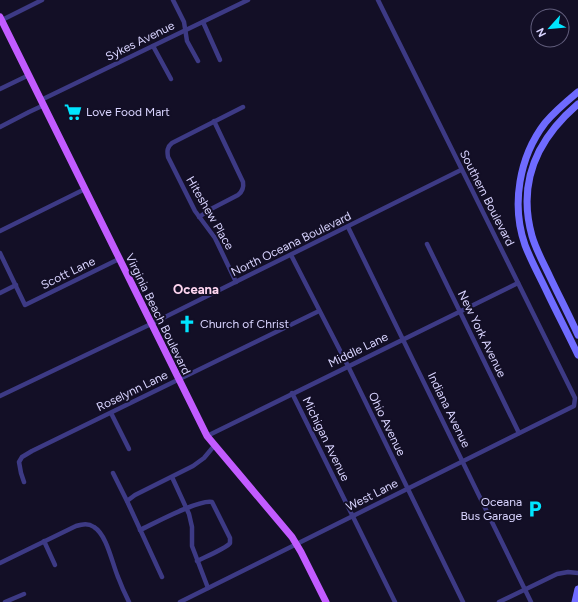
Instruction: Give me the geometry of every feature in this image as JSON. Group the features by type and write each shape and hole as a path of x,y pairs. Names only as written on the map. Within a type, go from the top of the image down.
{"main road":[{"name":"Virginia Beach Boulevard","path":"1,18 207,436 214,446 274,514 297,544 326,602"},
{"path":"578,92 557,110 543,126 532,144 524,163 520,179 518,199 519,221 531,259 578,355"},
{"path":"578,104 563,116 549,134 533,166 529,178 527,203 528,219 532,237 578,335"},
{"path":"524,163 533,166"},
{"path":"575,602 578,589"}],"street":[{"path":"1,18 42,0"},
{"path":"173,0 184,22 187,41 198,61"},
{"name":"Sykes Avenue","path":"0,127 42,103 153,46 248,0"},
{"name":"Southern Boulevard","path":"378,0 575,398 574,406"},
{"path":"203,22 220,60"},
{"path":"153,46 171,79"},
{"path":"0,88 29,75"},
{"path":"199,217 238,195 244,187 214,121 243,107"},
{"name":"Hiteshew Place","path":"214,121 172,143 169,145 167,152 193,208 215,238 236,282"},
{"name":"North Oceana Boulevard","path":"0,396 151,324 461,170"},
{"path":"0,231 85,189"},
{"name":"Indiana Avenue","path":"348,227 531,602"},
{"name":"New York Avenue","path":"427,244 519,433"},
{"path":"0,253 16,285 0,293"},
{"name":"Ohio Avenue","path":"291,255 348,366 463,602"},
{"name":"Scott Lane","path":"16,285 26,305 119,259"},
{"name":"Middle Lane","path":"207,436 518,283"},
{"name":"Roselynn Lane","path":"24,482 19,462 22,457 32,451 319,311"},
{"name":"Michigan Avenue","path":"292,393 395,602"},
{"name":"West Lane","path":"180,602 574,406"},
{"path":"111,413 129,449"},
{"path":"127,501 135,495 200,462 214,446"},
{"path":"113,474 162,577"},
{"path":"172,477 191,520 192,546 208,588"},
{"path":"140,530 186,508 208,501 212,502 230,540 230,543 227,547 197,561"},
{"path":"0,563 81,524 85,524 94,527 99,532 129,602"},
{"path":"44,541 55,565"},
{"path":"499,602 557,574 568,572 578,573"},
{"path":"5,602 24,594"}],"place":[{"name":"Love Food Mart","path":"73,112"},
{"name":"Church of Christ","path":"187,324"},
{"name":"Oceana Bus Garage","path":"535,509"}],"district":[{"name":"Oceana","path":"196,289"}]}
